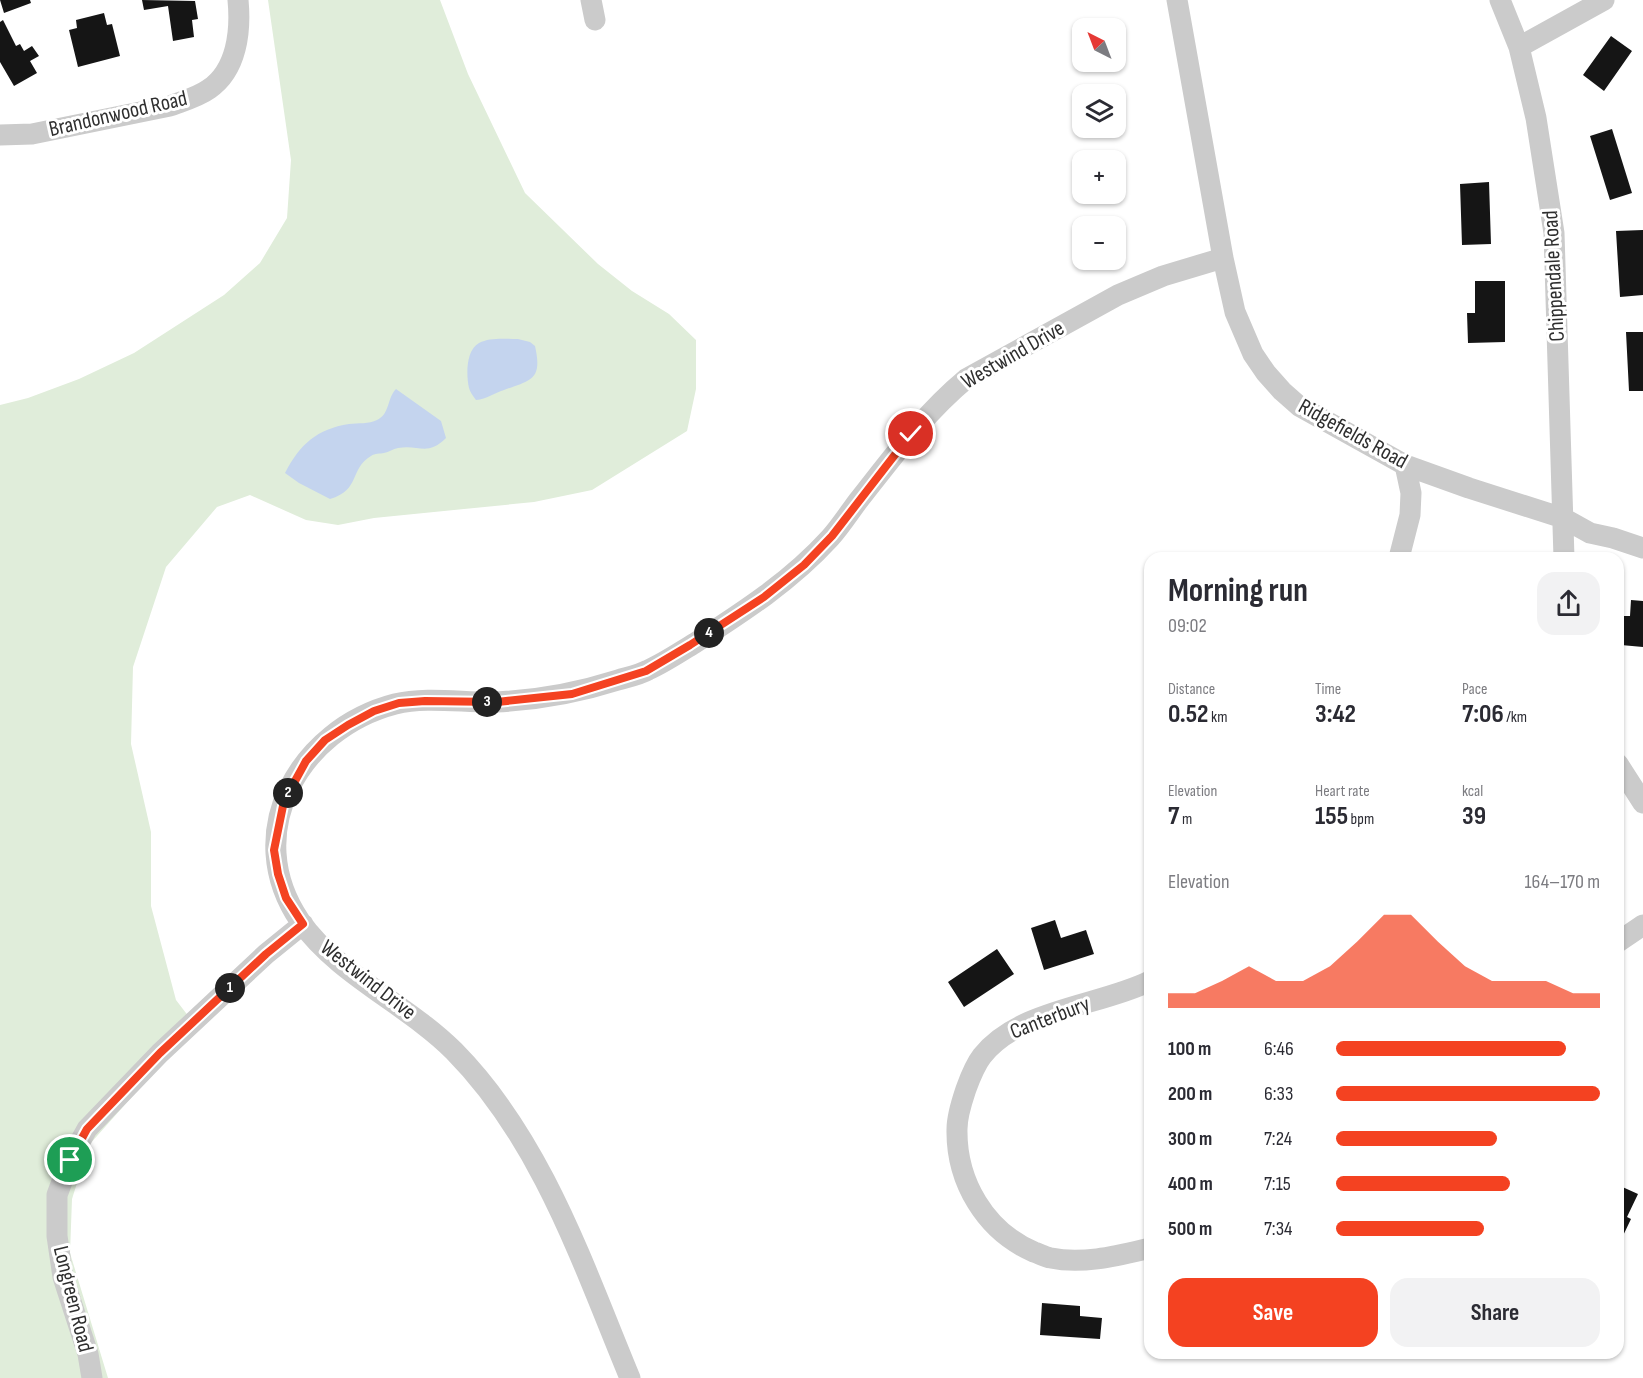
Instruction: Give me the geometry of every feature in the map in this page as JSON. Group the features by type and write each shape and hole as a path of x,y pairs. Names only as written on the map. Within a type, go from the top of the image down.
{"street":[{"name":"Brandonwood Road","path":"0,135 32,134 170,106 209,89 223,76 238,39 238,0"},
{"name":"Ridgefields Road","path":"1177,0 1235,312 1249,346 1281,391 1299,406 1325,422 1405,465 1563,518 1590,533 1643,548"},
{"name":"Chippendale Road","path":"1500,0 1519,46 1536,118 1554,233 1564,552"},
{"path":"1519,46 1604,0"},
{"name":"Westwind Drive","path":"630,1378 561,1211 512,1126 482,1082 454,1051 426,1026 327,951 303,924 286,898 278,874 274,850 284,801 306,761 325,740 374,711 399,703 497,702 560,696 646,671 764,597 804,565 832,536 911,434 945,397 966,379 1118,295 1163,276 1224,258"},
{"path":"1401,552 1410,515 1411,493 1405,465"},
{"path":"1624,773 1643,803"},
{"name":"Longreen Road","path":"92,1378 88,1354 63,1277 57,1236 57,1195 70,1160 87,1129 160,1053 266,954 303,924"},
{"path":"1624,938 1643,925"},
{"name":"Canterbury","path":"1144,983 1036,1020 1000,1038 981,1057 970,1077 957,1127 963,1176 974,1200 988,1220 1003,1235 1051,1258 1079,1260 1144,1249"}],"green space":[{"path":"268,0 440,0 468,74 525,193 598,264 632,291 669,314 696,340 696,389 687,431 592,490 534,502 374,518 338,525 306,520 250,495 217,507 166,567 133,667 131,744 151,832 151,906 176,1000 199,1030 154,1072 89,1145 72,1199 70,1253 108,1378 0,1378 0,405 28,398 79,379 134,353 224,295 260,263 287,218 291,160"}],"water":[{"path":"518,339 535,346 536,373 527,381 476,400 469,390 467,376 469,357 475,346 488,340"},
{"path":"396,389 441,421 446,438 433,447 423,449 405,447 373,455 364,461 351,485 340,495 330,499 285,473 303,446 319,434 338,426 371,422 381,417"}],"building":[{"path":"0,0 30,0 31,3 4,13"},
{"path":"142,0 195,1 198,19 192,20 194,37 173,41 168,6 144,10"},
{"path":"104,13 107,25 112,24 120,56 78,67 69,30 77,28 76,20"},
{"path":"3,20 16,46 20,44 24,51 32,46 39,56 30,61 37,73 14,86 0,62 0,22"},
{"path":"1611,36 1632,51 1604,91 1583,75"},
{"path":"1612,129 1632,193 1610,200 1590,136"},
{"path":"1489,182 1491,244 1462,245 1460,184"},
{"path":"1643,230 1643,295 1620,297 1616,231"},
{"path":"1475,281 1505,281 1505,342 1468,343 1467,313 1475,313"},
{"path":"1626,332 1643,332 1643,391 1629,391"},
{"path":"1631,600 1643,601 1643,647 1624,645 1624,616 1630,616"},
{"path":"1055,920 1061,938 1086,930 1094,954 1044,970 1031,928"},
{"path":"997,949 1014,974 964,1007 948,982"},
{"path":"1624,1188 1638,1194 1627,1217 1631,1219 1624,1234"},
{"path":"1042,1303 1080,1306 1080,1316 1102,1318 1100,1339 1040,1335"}],"route":[{"path":"70,1160 87,1129 160,1053 266,954 303,924 286,898 278,874 274,850 284,801 306,761 325,740 374,711 399,703 497,702 537,699 572,694 646,671 764,597 804,565 832,536 911,434"}]}
